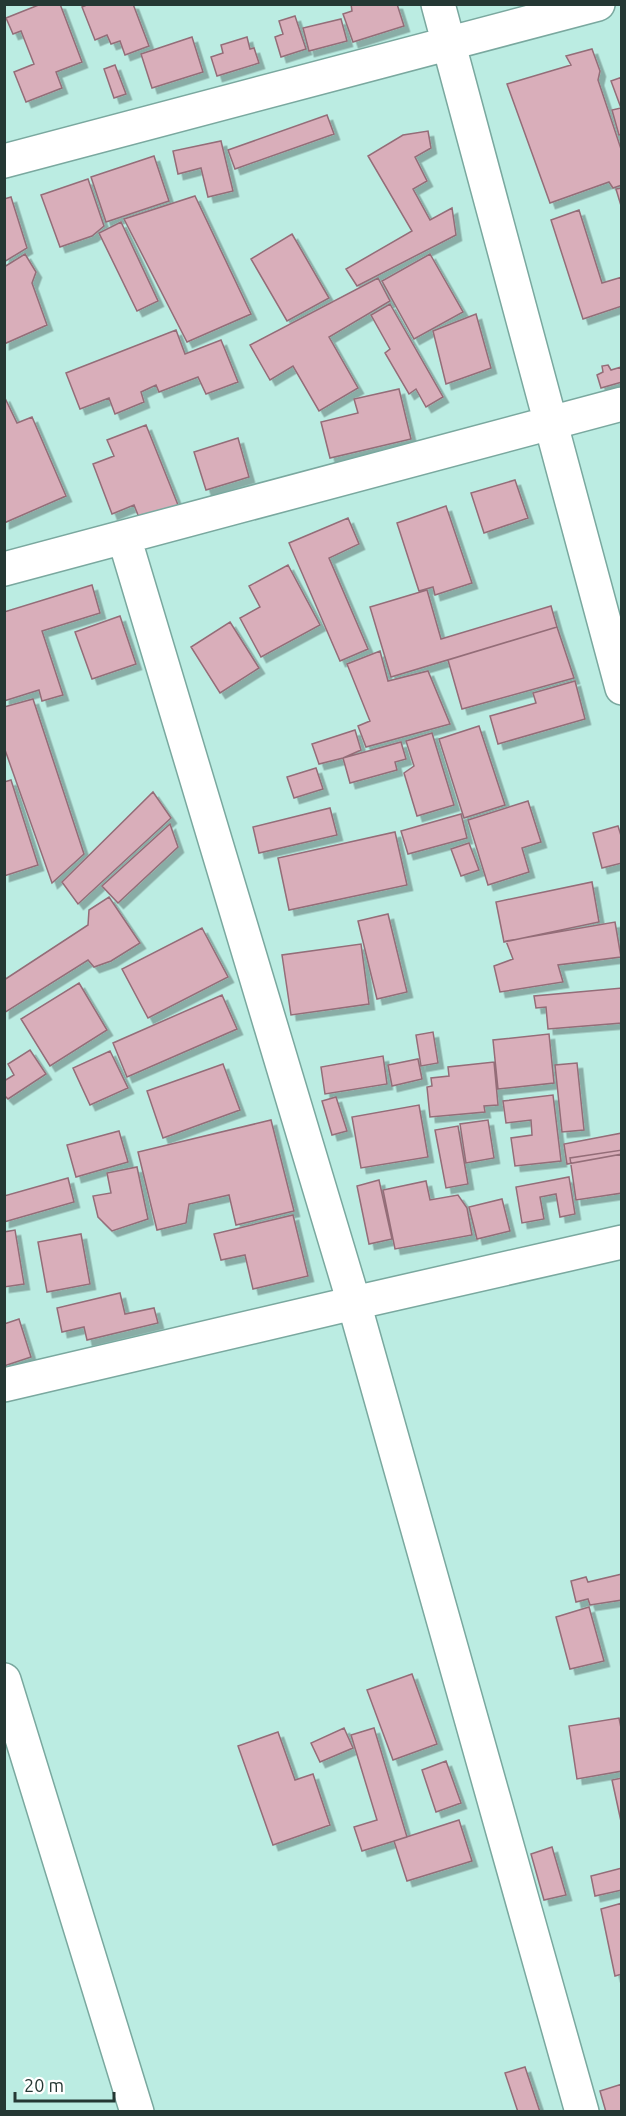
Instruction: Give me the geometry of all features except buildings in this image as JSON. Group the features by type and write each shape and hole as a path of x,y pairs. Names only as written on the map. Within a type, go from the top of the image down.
{"street":[{"path":"438,4 621,688"},
{"path":"4,161 598,4"},
{"path":"4,569 621,404"},
{"path":"124,537 354,1303 582,2112"},
{"path":"4,1386 621,1242"},
{"path":"4,1680 137,2112"}]}
